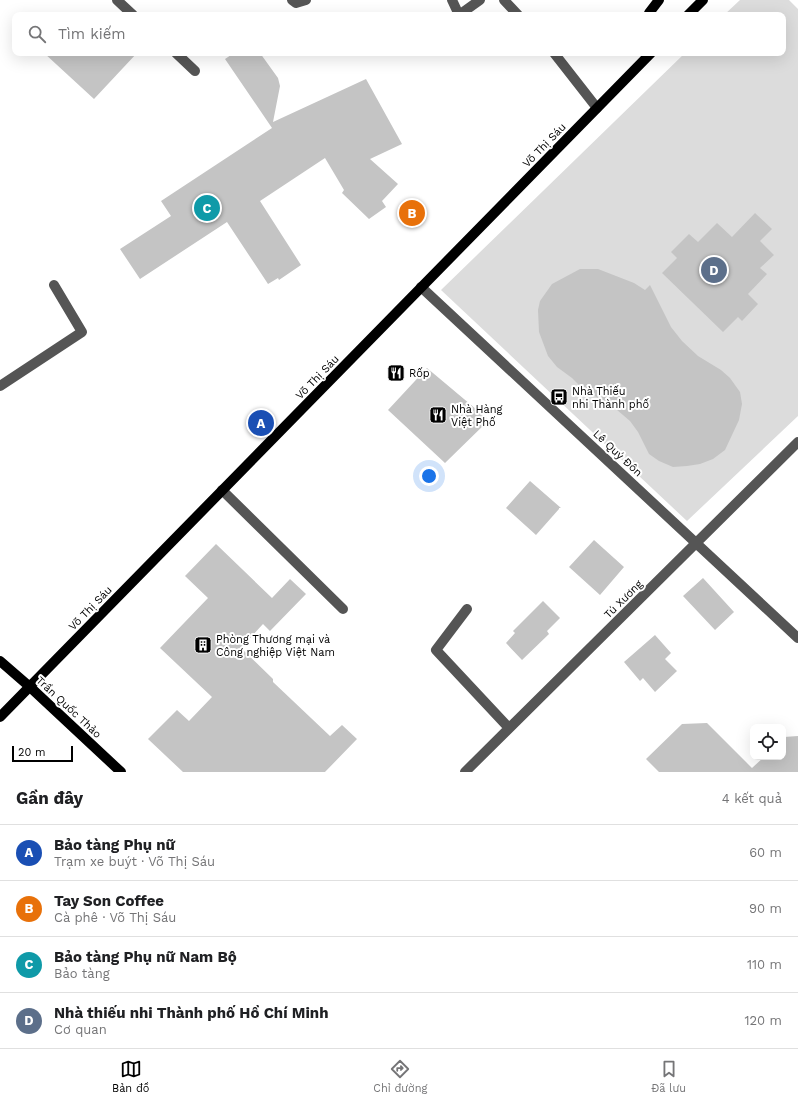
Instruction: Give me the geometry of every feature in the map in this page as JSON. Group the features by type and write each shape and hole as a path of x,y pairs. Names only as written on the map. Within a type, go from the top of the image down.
{"main road":[{"path":"650,12 659,0"},
{"path":"691,12 703,0"},
{"name":"Võ Thị Sáu","path":"0,717 597,108 646,56"},
{"name":"Trần Quốc Thảo","path":"0,661 121,772"}],"street":[{"path":"117,0 131,12"},
{"path":"292,0 296,3 306,0"},
{"path":"452,0 458,12"},
{"path":"463,12 480,0"},
{"path":"504,0 515,12"},
{"path":"179,56 195,70"},
{"path":"556,56 597,108"},
{"path":"0,386 82,332 54,285"},
{"name":"Lê Quý Đôn","path":"421,287 798,638"},
{"name":"Tú Xương","path":"465,772 798,442"},
{"path":"222,490 343,609"},
{"path":"467,609 436,650 509,728"}],"shaded area":[{"path":"740,0 789,0 798,9 798,416 687,521 441,290 682,56 786,56 786,12 727,12"}],"building":[{"path":"47,56 134,56 94,99"},
{"path":"230,56 262,56 278,78 280,86 273,122 366,79 402,144 370,159 398,184 382,201 386,207 369,219 342,193 344,190 325,158 260,201 301,265 279,280 278,278 268,284 227,222 140,279 120,249 171,216 161,201 272,128 225,59"},
{"path":"755,213 772,229 760,241 774,255 760,268 767,274 748,294 758,304 742,321 738,317 723,332 662,273 677,258 671,252 689,234 698,242 717,223 732,237"},
{"path":"580,269 598,269 634,283 645,290 650,285 671,327 682,341 698,356 721,370 730,378 740,392 742,404 739,420 725,450 713,459 700,464 673,467 659,461 649,454 638,432 630,421 610,404 585,391 572,378 557,367 548,356 539,332 538,310 540,301 552,284"},
{"name":"Nhà Hàng Việt Phố","path":"427,368 489,420 445,463 388,410"},
{"path":"530,481 561,508 559,508 536,535 506,508"},
{"path":"594,540 624,567 600,595 569,567"},
{"path":"216,544 272,598 290,579 306,594 270,631 263,624 241,648 273,679 273,682 330,736 342,725 357,739 325,772 183,772 148,739 177,710 189,721 212,697 160,648 208,598 185,576"},
{"path":"703,578 734,612 715,630 683,596"},
{"path":"543,601 560,618 547,631 549,634 522,660 506,643 515,633 513,631"},
{"path":"655,635 671,653 665,659 677,671 655,692 643,678 640,681 624,662"},
{"path":"707,723 752,768 761,760 786,760 786,737 798,736 798,772 659,772 646,759 682,724"}],"place":[{"name":"Bảo tàng Phụ nữ Nam Bộ","path":"207,208"},
{"name":"Tay Son Coffee","path":"412,213"},
{"name":"Nhà thiếu nhi Thành phố Hồ Chí Minh","path":"714,270"},
{"name":"Rốp","path":"396,373"},
{"name":"Nhà Thiếu nhi Thành phố","path":"559,397"},
{"name":"Nhà Hàng Việt Phố","path":"438,415"},
{"name":"Bảo tàng Phụ nữ","path":"261,423"},
{"name":"Phòng Thương mại và Công nghiệp Việt Nam","path":"203,645"}]}
